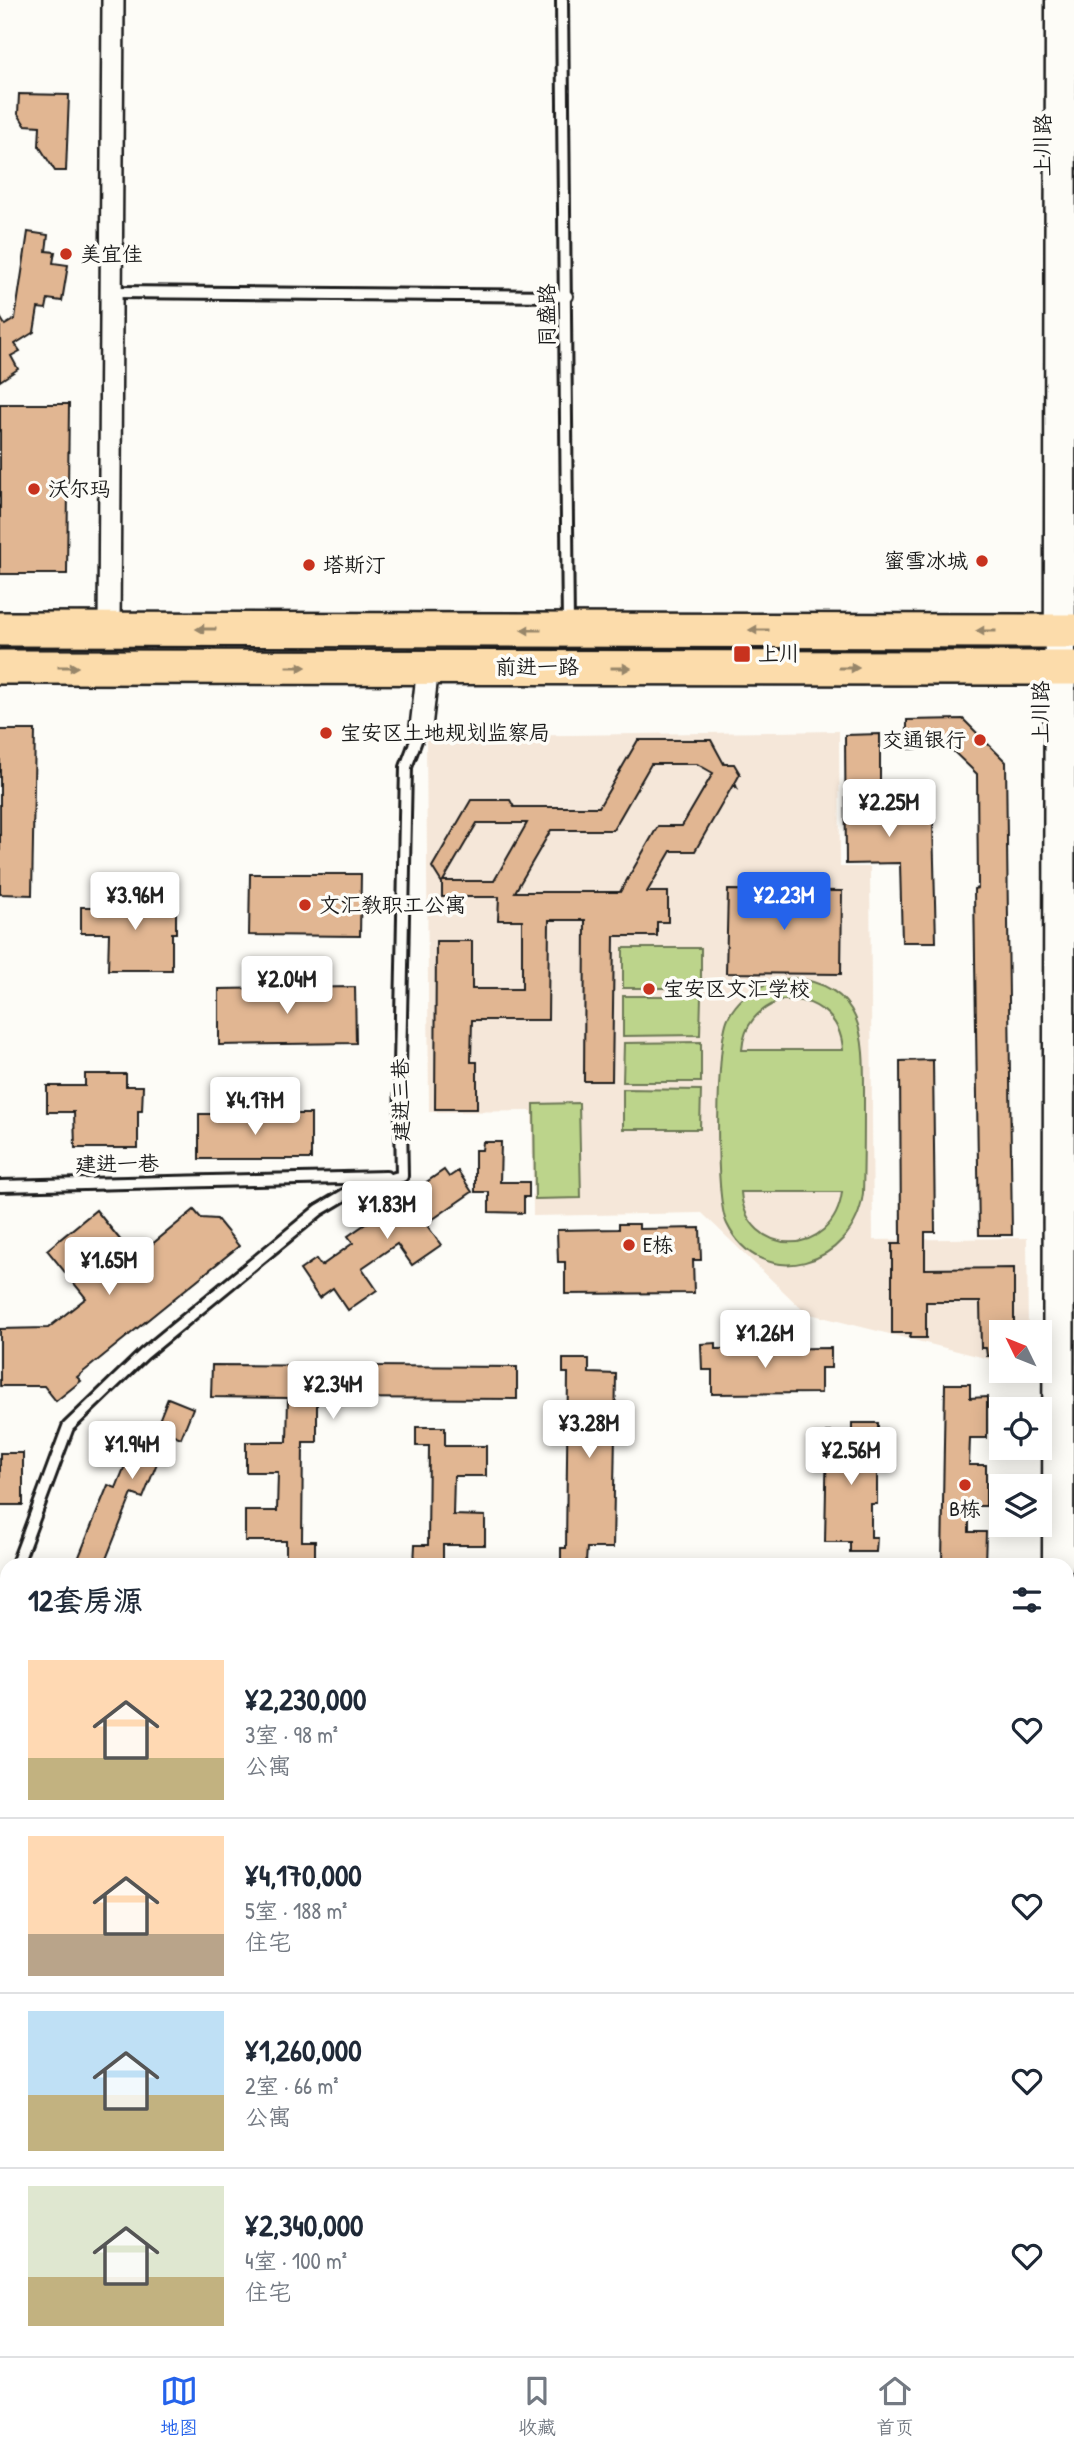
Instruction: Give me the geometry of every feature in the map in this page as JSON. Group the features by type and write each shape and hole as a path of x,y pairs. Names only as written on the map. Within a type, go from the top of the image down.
{"main road":[{"name":"上川路","path":"1043,0 1059,336"},
{"name":"上川路","path":"1041,1397 1059,631 1061,0"},
{"name":"前进一路","path":"0,629 1059,631"},
{"name":"前进一路","path":"0,667 1058,668"},
{"name":"上川路","path":"1058,668 1058,1558"},
{"path":"1039,1537 1039,1558"}],"street":[{"path":"109,629 113,0"},
{"name":"建进三巷","path":"421,727 428,667"}],"lane":[{"name":"同盛路","path":"562,0 567,296 568,630"},
{"path":"112,292 567,296"},
{"name":"建进三巷","path":"402,1176 400,1067 406,767 421,727"},
{"path":"20,1558 68,1427 154,1345 319,1210 351,1191 402,1176"},
{"name":"建进一巷","path":"0,1186 402,1176"}],"shaded area":[{"name":"宝安区文汇学校","path":"839,731 840,867 870,867 873,1240 1027,1238 1028,1320 989,1320 989,1359 806,1313 702,1213 533,1216 532,1111 429,1112 426,737"}],"green space":[{"path":"623,948 701,948 701,988 623,988"},
{"path":"793,978 817,983 835,992 848,1005 861,1038 864,1112 863,1193 856,1218 843,1238 825,1253 805,1262 783,1264 761,1259 742,1246 727,1224 720,1185 718,1121 721,1057 728,1018 740,1001 755,989","holes":["782,1000 805,1002 824,1011 837,1027 843,1050 742,1050 749,1025 759,1013","741,1192 842,1192 836,1214 824,1230 808,1239 790,1242 773,1239 758,1230 746,1214"]},
{"path":"623,996 701,996 700,1035 623,1036"},
{"path":"701,1042 701,1082 623,1082 624,1043"},
{"path":"623,1089 701,1090 700,1129 623,1129"},
{"path":"579,1103 581,1198 535,1199 534,1104"}],"building":[{"path":"19,94 69,95 66,171 55,171 39,146 40,126 25,125 18,114"},
{"path":"28,232 48,235 46,251 55,252 53,263 68,265 62,301 48,299 46,309 38,308 34,332 15,344 20,351 11,356 18,369 0,381 0,317 5,325 15,319"},
{"name":"沃尔玛","path":"0,404 69,404 67,574 0,574"},
{"path":"963,719 1006,762 1012,1235 979,1235 974,889 978,888 977,774 951,749 907,749 907,720"},
{"path":"0,730 35,730 32,895 0,894"},
{"path":"880,734 880,823 933,822 936,942 902,942 900,863 846,864 845,735"},
{"path":"638,740 711,740 724,764 734,764 740,774 735,783 737,788 733,785 695,851 671,851 647,892 668,892 668,922 657,922 657,936 614,936 612,1081 584,1081 585,920 549,920 548,1020 472,1020 471,1062 477,1062 477,1109 435,1109 436,941 472,941 472,989 522,989 522,920 498,920 499,897 442,897 442,883 432,867 471,800 510,800 514,807 599,807","holes":["651,764 697,764 713,773 682,826 658,826 620,892 515,892 551,830 613,830","477,823 527,823 494,881 443,881"]},
{"name":"文汇教职工公寓","path":"250,874 361,874 360,936 249,935"},
{"path":"728,890 842,891 841,974 726,973"},
{"path":"119,895 161,895 160,907 176,907 176,933 172,933 172,970 108,970 109,933 81,933 81,907 119,907"},
{"path":"355,987 356,1043 219,1045 219,989"},
{"path":"933,1060 935,1232 925,1232 925,1269 1014,1268 1014,1320 989,1320 989,1356 986,1348 981,1348 980,1302 926,1302 926,1338 910,1338 911,1333 892,1333 892,1244 901,1244 900,1061"},
{"path":"85,1074 126,1074 126,1086 143,1086 142,1111 138,1111 138,1148 75,1148 74,1112 47,1112 47,1086 85,1086"},
{"path":"199,1114 311,1114 311,1159 199,1159"},
{"path":"483,1142 501,1142 500,1182 529,1182 529,1197 524,1197 524,1213 489,1212 489,1192 475,1192 475,1150 482,1150"},
{"path":"444,1170 449,1177 458,1171 472,1192 426,1224 441,1245 412,1265 397,1244 362,1268 377,1290 348,1310 333,1288 319,1298 300,1270 316,1259 321,1266 353,1243 348,1236 380,1214 385,1222 417,1199 412,1192"},
{"path":"96,1210 135,1258 194,1210 201,1218 217,1219 239,1246 77,1377 81,1381 56,1401 44,1386 0,1386 0,1329 48,1328 86,1298 47,1250"},
{"name":"E栋","path":"619,1224 639,1224 639,1229 700,1228 701,1260 693,1260 694,1293 565,1294 565,1262 558,1262 557,1230 619,1229"},
{"path":"716,1343 716,1349 831,1348 831,1368 821,1368 821,1393 712,1394 712,1370 702,1370 701,1344"},
{"path":"563,1359 589,1359 589,1373 616,1374 613,1548 587,1548 586,1558 561,1558 561,1548 566,1548 568,1373 563,1373"},
{"path":"212,1365 517,1367 517,1399 317,1398 317,1442 303,1442 302,1541 315,1541 315,1558 286,1558 286,1541 245,1541 245,1511 277,1511 278,1472 246,1472 246,1442 287,1442 288,1398 211,1397"},
{"name":"B栋","path":"945,1384 970,1384 970,1398 987,1397 987,1438 970,1438 969,1465 986,1465 986,1506 969,1506 969,1532 986,1532 985,1558 942,1558"},
{"path":"168,1398 193,1408 181,1438 169,1433 143,1498 132,1494 106,1558 78,1558 108,1485 116,1488 142,1423 156,1428"},
{"path":"852,1423 878,1423 878,1438 872,1438 872,1471 877,1471 877,1504 871,1504 871,1537 877,1537 876,1552 850,1552 850,1542 825,1542 827,1432 852,1432"},
{"path":"416,1427 445,1427 445,1446 486,1446 486,1476 454,1476 453,1515 485,1516 485,1545 443,1545 443,1558 414,1558 415,1545 428,1545 429,1446 416,1446"},
{"path":"0,1453 23,1453 23,1505 0,1505"}],"place":[{"name":"美宜佳","path":"66,254"},
{"name":"沃尔玛","path":"34,489"},
{"name":"蜜雪冰城","path":"982,561"},
{"name":"塔斯汀","path":"309,565"},
{"name":"上川","path":"742,654"},
{"name":"宝安区土地规划监察局","path":"326,733"},
{"name":"交通银行","path":"980,740"},
{"name":"文汇教职工公寓","path":"305,905"},
{"name":"宝安区文汇学校","path":"649,989"},
{"name":"E栋","path":"629,1245"},
{"name":"B栋","path":"965,1485"}]}
